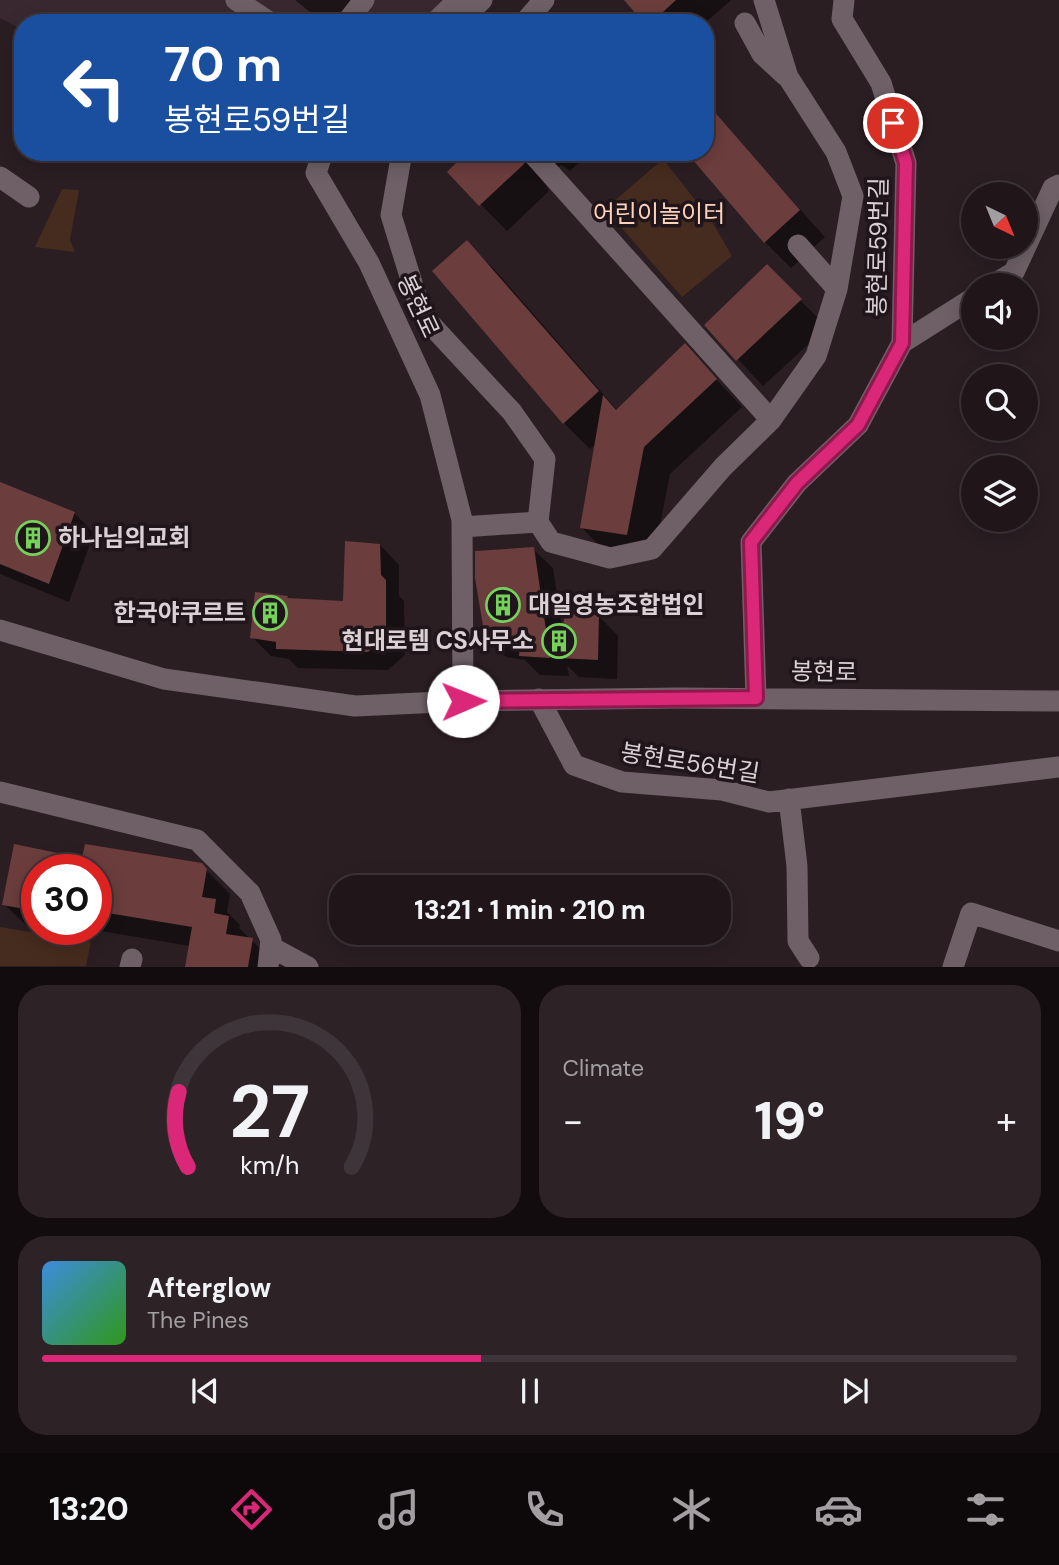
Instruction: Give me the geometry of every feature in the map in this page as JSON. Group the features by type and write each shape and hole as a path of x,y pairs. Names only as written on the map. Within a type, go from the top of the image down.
{"street":[{"path":"236,0 257,14"},
{"path":"353,14 364,0"},
{"path":"443,14 458,0"},
{"path":"467,14 482,0"},
{"path":"532,14 544,0"},
{"path":"400,161 391,215 422,315 512,412 545,459 538,522 551,542 610,558 652,549 723,467 771,420 816,356 837,289 853,196 836,152 788,77 764,0"},
{"name":"봉현로59번길","path":"756,698 751,542 797,483 858,425 902,343 906,163 881,83 842,19 844,0"},
{"path":"745,23 762,54 788,77"},
{"name":"봉현로","path":"320,161 316,173 369,263 430,395 462,520 463,701"},
{"path":"539,161 771,420"},
{"path":"0,177 29,197"},
{"path":"1012,273 1054,188 1059,185"},
{"path":"798,245 837,289"},
{"name":"봉현로59번길","path":"902,343 961,306"},
{"path":"462,527 538,522"},
{"name":"봉현로","path":"0,630 164,679 355,706 539,699 1059,701"},
{"name":"봉현로56번길","path":"539,699 574,765 622,782 722,790 769,802 1059,767"},
{"path":"0,792 197,840 250,893 271,940 270,957 308,967"},
{"name":"봉현로56번길","path":"789,799 797,866 798,941 810,958"},
{"path":"953,967 971,913 1059,942"}],"shaded area":[{"path":"0,0 445,0 431,14 14,14 14,25 0,18"}],"green space":[{"name":"어린이놀이터","path":"661,161 665,161 711,220 732,256 682,297 605,209"},
{"path":"62,189 79,190 70,240 75,252 35,247"},
{"path":"0,927 21,930 21,945 90,945 86,966 0,966"}],"building":[{"path":"624,0 676,0 661,14 636,14"},
{"path":"714,111 800,210 764,243 694,161 714,161"},
{"path":"458,161 522,161 524,164 479,206 447,172"},
{"path":"467,240 599,391 563,424 432,271"},
{"path":"767,264 802,299 736,361 704,325"},
{"path":"685,343 717,379 644,447 627,535 580,528 603,395 616,410"},
{"name":"하나님의교회","path":"0,482 75,512 49,584 0,564"},
{"path":"345,541 380,544 381,575 386,580 386,636 368,652 276,649 276,642 250,638 255,592 288,596 287,598 343,601"},
{"name":"대일영농조합법인","path":"534,547 550,658 519,656 520,645 485,638 475,578 475,551"},
{"path":"565,614 599,615 598,660 558,658"},
{"path":"14,844 63,854 21,854 21,908 2,905"},
{"path":"85,844 202,863 207,869 202,897 216,899 214,913 229,916 226,934 253,938 248,967 185,967 192,927 112,914 112,854 83,854"}],"place":[{"name":"하나님의교회","path":"33,538"},
{"name":"대일영농조합법인","path":"503,605"},
{"name":"한국야쿠르트","path":"270,613"},
{"name":"현대로템 CS사무소","path":"559,641"}],"route":[{"path":"463,701 756,698 751,542 797,483 858,425 902,343 906,163 893,123"}]}
